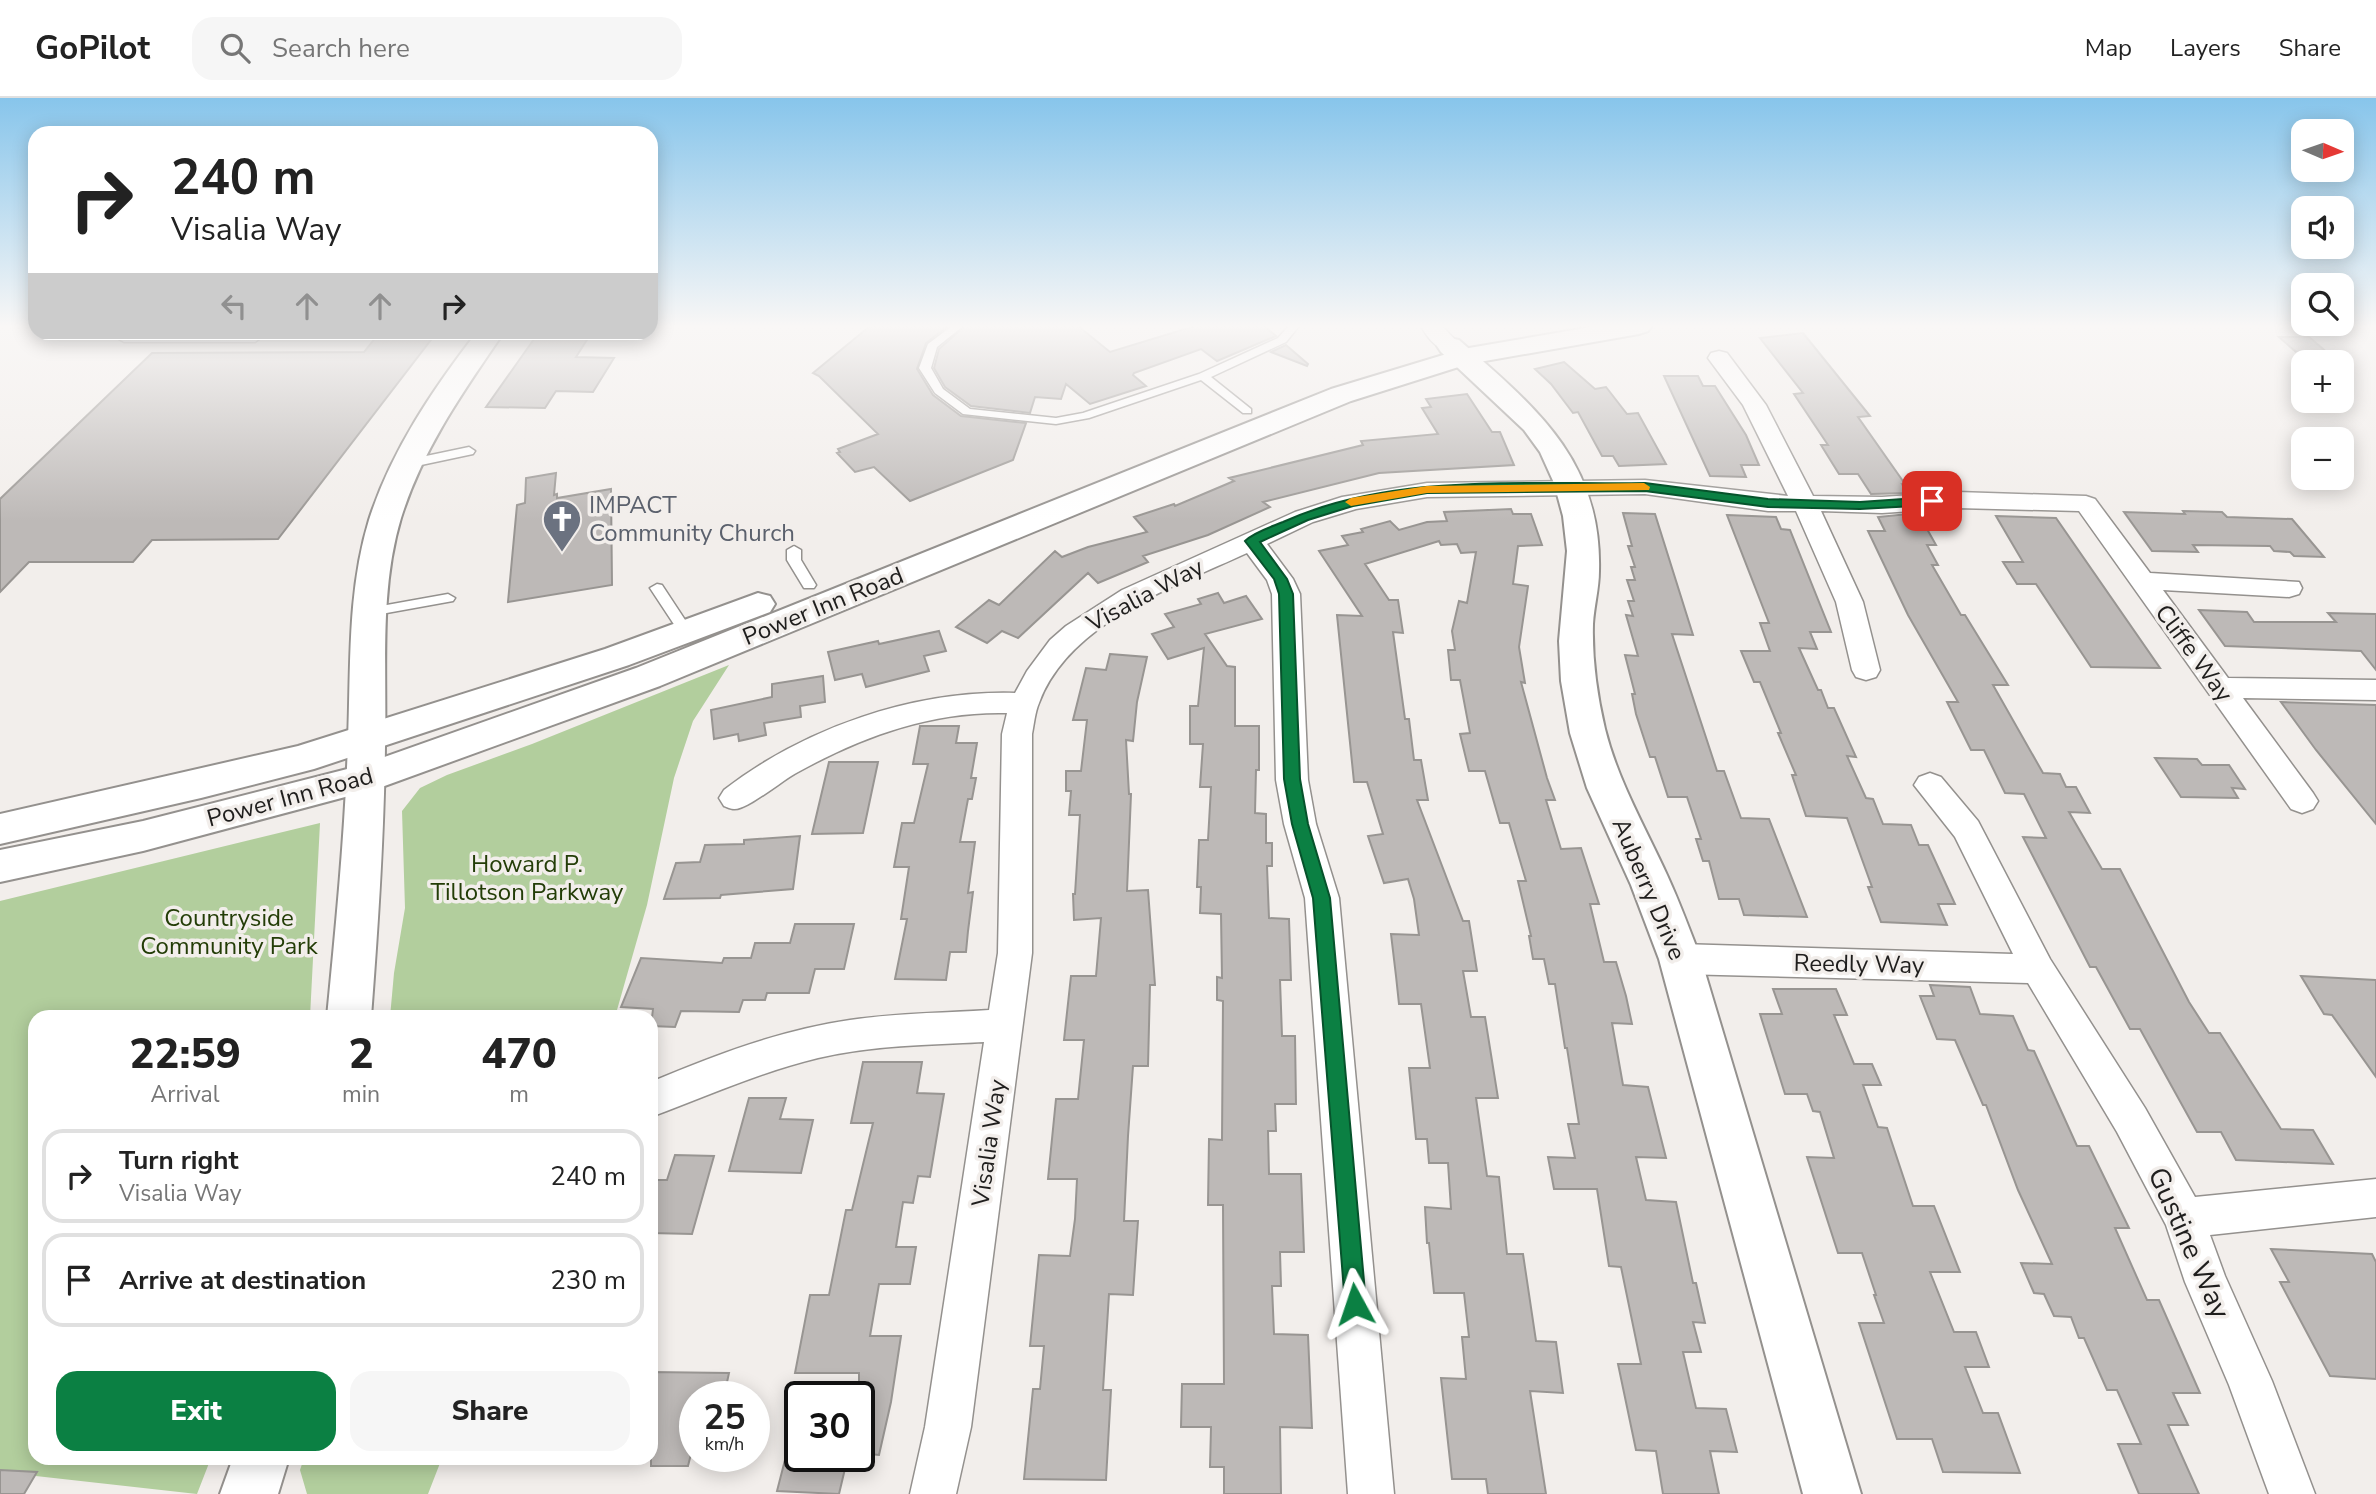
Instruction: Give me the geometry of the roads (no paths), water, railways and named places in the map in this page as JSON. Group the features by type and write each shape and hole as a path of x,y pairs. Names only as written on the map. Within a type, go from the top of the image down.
{"main road":[{"path":"350,1010 366,778 367,657 379,544 407,464 447,391"},
{"name":"Power Inn Road","path":"0,829 301,759 547,681 809,585 902,555 1247,411 1302,391"},
{"name":"Power Inn Road","path":"0,866 143,835 366,778 648,677 1347,391"},
{"name":"Auberry Drive","path":"1499,391 1554,451 1572,489 1583,550 1582,586 1576,625 1576,666 1589,737 1597,766 1648,877 1680,959 1832,1494"},
{"path":"249,1494 259,1465"}],"street":[{"path":"1747,391 1759,409 1844,587 1855,619 1866,670"},
{"name":"Visalia Way","path":"933,1494 948,1427 1015,953 1016,743 1024,703 1047,663 1060,647 1093,619 1132,596 1252,541 1327,509 1401,492 1645,487 1745,501 1805,504 1882,505 1957,500 2086,504"},
{"name":"Cliffe Way","path":"2086,504 2302,801"},
{"path":"1252,541 1280,579 1286,594 1292,779 1300,824 1322,898 1371,1494"},
{"path":"2142,581 2289,588"},
{"path":"2220,688 2376,690"},
{"path":"736,798 759,778 881,720 957,702 1024,703"},
{"name":"Gustine Way","path":"1930,785 1967,830 2038,969 2131,1120 2184,1219 2206,1282 2250,1381 2292,1494"},
{"name":"Reedly Way","path":"1680,959 2038,969"},
{"path":"658,1097 742,1064 810,1045 875,1032 1006,1025"},
{"path":"2184,1219 2376,1198"}],"lane":[{"path":"939,391 967,412 1056,421 1085,416 1158,391"},
{"path":"1222,391 1247,411"},
{"path":"407,464 469,451"},
{"path":"794,550 794,559 809,585"},
{"path":"657,588 686,632"},
{"path":"370,612 448,598"}],"place":[{"name":"IMPACT Community Church","path":"562,553"}],"park label":[{"name":"Howard P. Tillotson Parkway","path":"527,878"},
{"name":"Countryside Community Park","path":"229,932"}]}
